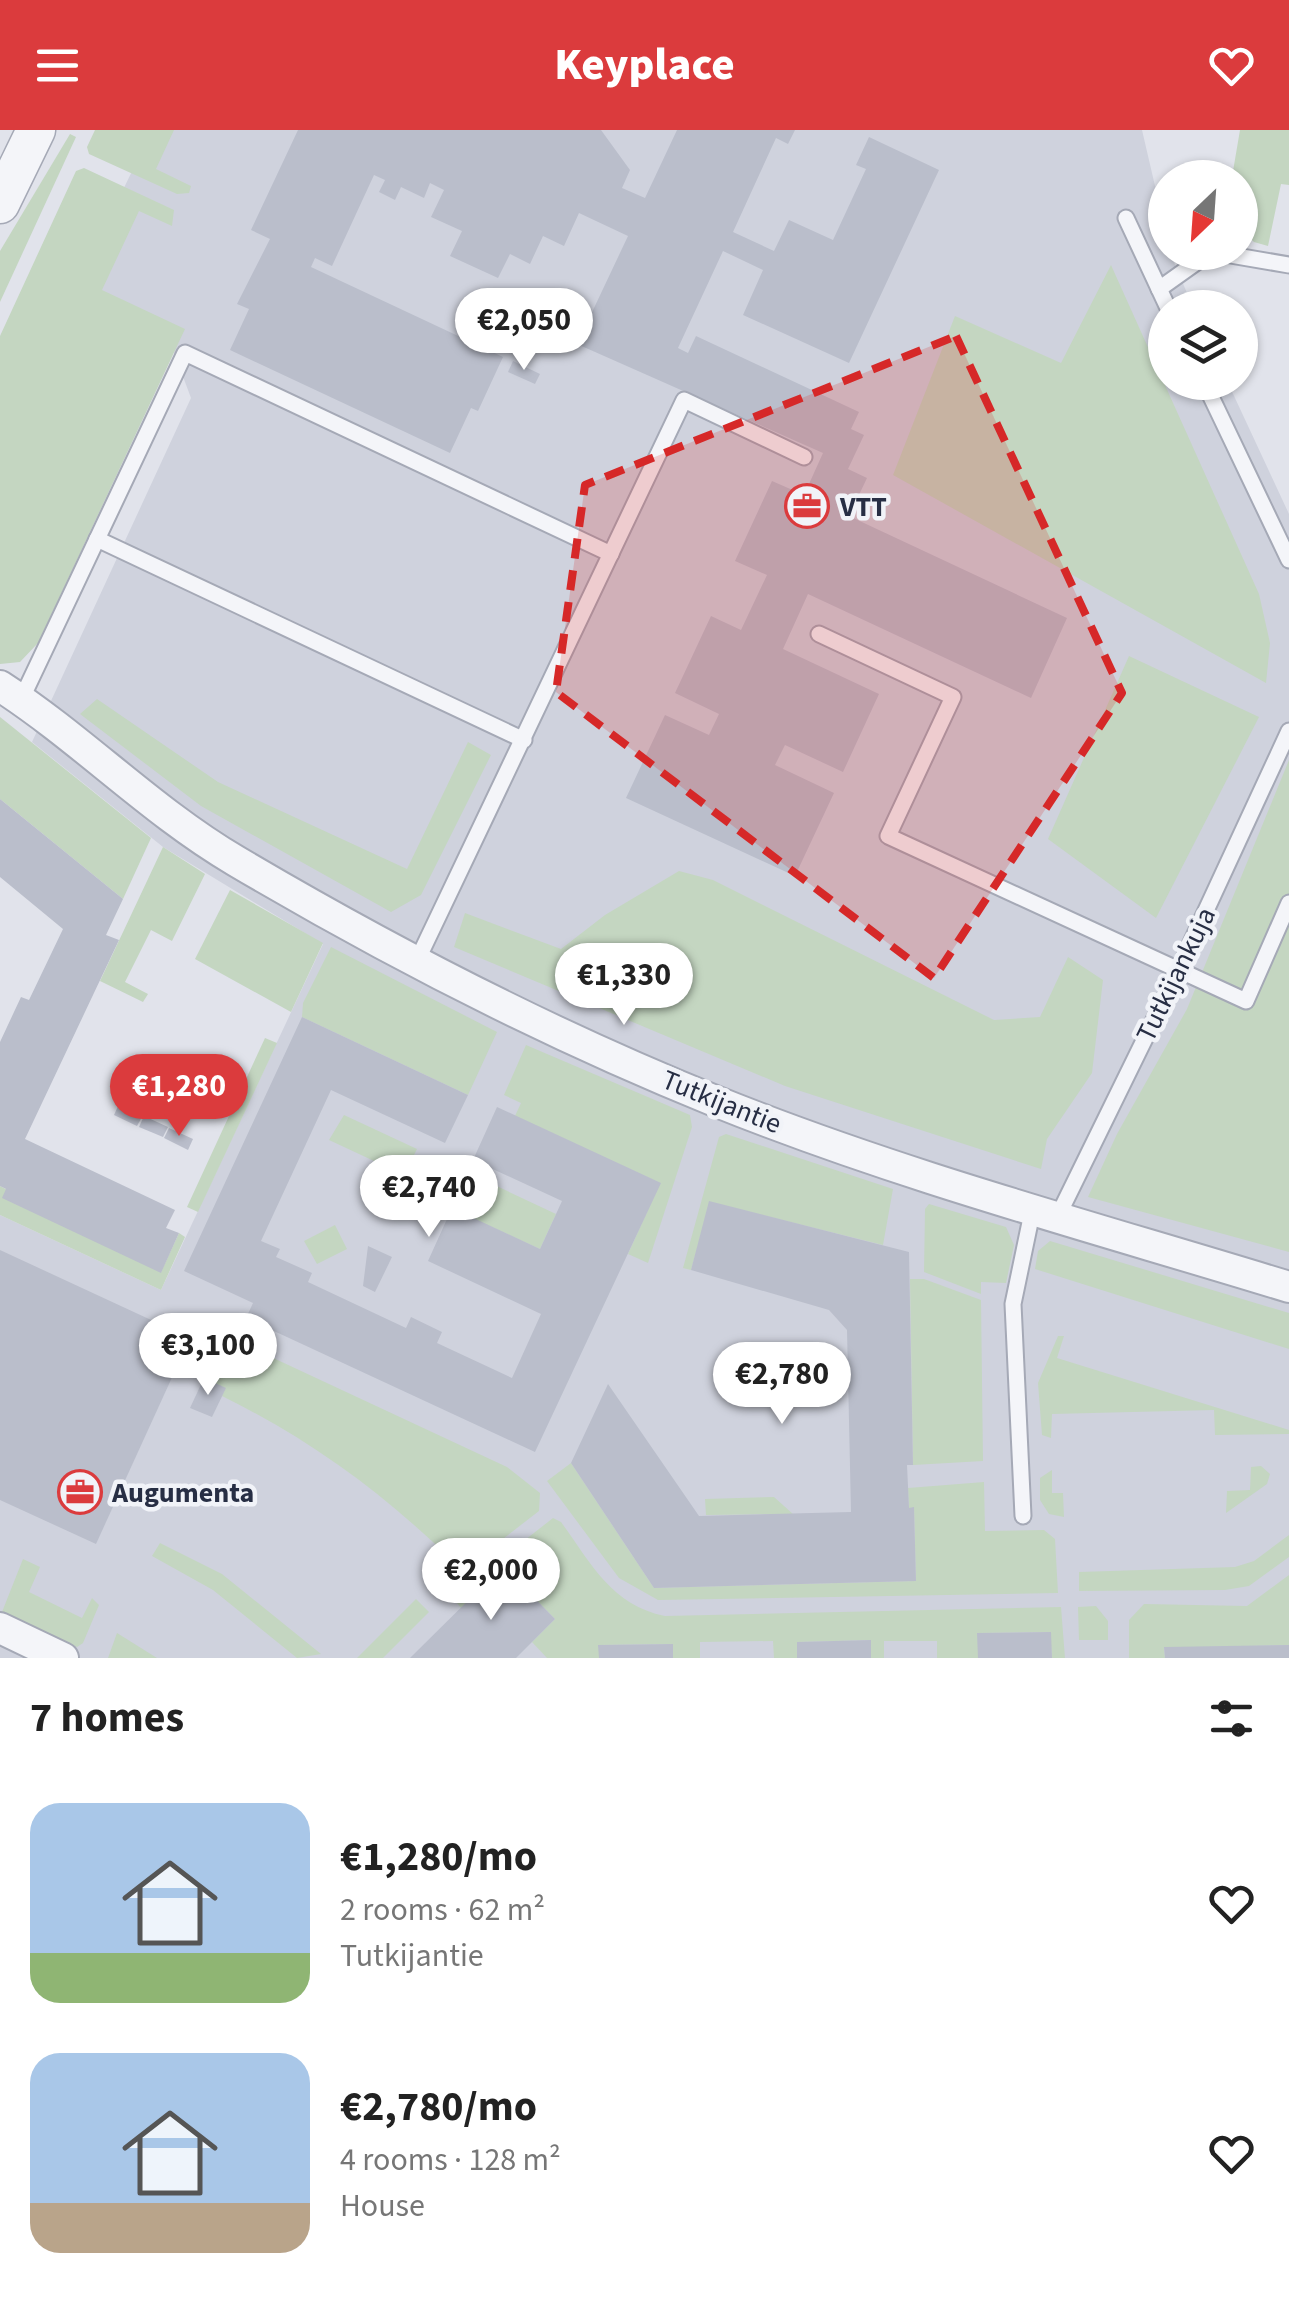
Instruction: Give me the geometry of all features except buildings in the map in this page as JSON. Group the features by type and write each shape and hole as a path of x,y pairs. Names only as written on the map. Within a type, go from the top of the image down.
{"street":[{"path":"0,204 36,130"},
{"name":"Tutkijantie","path":"11,693 171,819 416,963 716,1101 878,1160 1289,1287"},
{"path":"0,1628 63,1658"}],"lane":[{"path":"1126,218 1160,290 1187,270"},
{"path":"1258,260 1289,265"},
{"path":"11,693 97,539 186,352 612,554"},
{"path":"416,963 684,400 804,457"},
{"path":"1213,400 1289,560"},
{"path":"97,539 524,740"},
{"path":"819,634 953,696 888,836 1246,1001 1289,903"},
{"name":"Tutkijankuja","path":"1023,1516 1014,1304 1045,1212 1178,971 1289,730"}],"highlighted area":[{"path":"956,336 1122,693 934,978 556,692 585,485"}],"shaded area":[{"path":"152,130 1142,130 1149,160 1148,270 1177,270 1186,290 1148,290 1148,400 1236,400 1289,514 1289,1658 0,1658 0,1215 161,1290 323,944 163,847 32,742 191,398 169,339 74,291"}],"green space":[{"path":"95,130 174,130 156,169 191,186 189,193 177,194 89,154 87,147"},
{"path":"1240,130 1289,130 1289,185 1281,184 1268,246 1258,243 1258,160 1235,160"},
{"path":"70,134 76,137 0,302 0,251"},
{"path":"84,168 174,210 172,226 139,211 102,290 185,329 38,643 20,662 0,664 0,336 76,171"},
{"path":"1111,265 1148,347 1148,400 1172,400 1259,594 1270,643 1266,683 893,475 955,316 1061,363"},
{"path":"1129,656 1259,717 1156,918 1048,839"},
{"path":"97,699 218,782 407,869 468,742 491,755 421,895 391,912 201,806 80,714"},
{"path":"0,717 151,838 123,899 0,799"},
{"path":"1289,760 1289,1252 1088,1197 1117,1134 1187,1009"},
{"path":"163,847 205,874 172,941 151,930 125,982 148,994 143,1002 100,981"},
{"path":"679,871 713,880 994,1020 1040,1017 1068,957 1103,980 1092,1073 1047,1139 1041,1169 785,1086 454,947 465,913 561,949 605,915"},
{"path":"230,890 323,943 291,1012 195,959"},
{"path":"331,947 497,1032 468,1095 302,1017 303,1003"},
{"path":"265,1038 277,1043 198,1212 187,1207"},
{"path":"526,1045 690,1115 692,1127 648,1263 628,1254 660,1183 515,1116 521,1103 504,1095"},
{"path":"344,1115 417,1149 404,1175 329,1140"},
{"path":"726,1134 893,1189 883,1245 710,1202 691,1270 683,1268 719,1137"},
{"path":"469,1173 556,1214 540,1249 452,1209"},
{"path":"0,1186 161,1272 179,1233 185,1237 161,1290 0,1215"},
{"path":"929,1204 1006,1227 1014,1245 1006,1283 981,1282 981,1294 924,1272 925,1209"},
{"path":"335,1225 347,1249 317,1264 304,1241"},
{"path":"1050,1241 1289,1313 1289,1349 1035,1269 1038,1251"},
{"path":"910,1279 924,1279 981,1300 983,1461 913,1465"},
{"path":"224,1335 507,1467 540,1493 539,1511 495,1545 447,1595 435,1581 454,1562 427,1537 345,1470 286,1431 222,1396 225,1388 204,1378"},
{"path":"1058,1336 1064,1336 1057,1358 1289,1430 1289,1434 1215,1435 1214,1410 1052,1414 1051,1438 1042,1435 1038,1383"},
{"path":"571,1463 654,1588 916,1581 914,1508 909,1508 908,1488 984,1482 985,1531 1044,1530 1055,1539 1058,1593 658,1600 619,1578 547,1481"},
{"path":"1261,1466 1270,1474 1267,1484 1226,1513 1227,1491 1250,1490 1251,1467"},
{"path":"1052,1470 1052,1493 1063,1493 1064,1517 1049,1514 1040,1500 1040,1478"},
{"path":"774,1497 793,1514 706,1515 705,1499"},
{"path":"553,1518 561,1522 616,1592 665,1616 1061,1607 1065,1658 1052,1658 1050,1632 978,1633 978,1658 937,1658 937,1641 884,1641 884,1658 871,1658 871,1640 797,1642 797,1658 774,1658 773,1641 700,1642 700,1658 673,1658 672,1644 599,1645 599,1658 547,1658 532,1642 555,1619 503,1566 461,1608 457,1603 497,1562"},
{"path":"1289,1535 1289,1557 1249,1586 1225,1590 1079,1591 1079,1572 1235,1567 1254,1561"},
{"path":"160,1543 222,1574 321,1654 297,1658 213,1590 152,1556"},
{"path":"23,1559 40,1567 29,1592 82,1618 92,1598 99,1605 83,1643 77,1647 2,1612"},
{"path":"1289,1575 1289,1645 1164,1648 1165,1658 1129,1658 1129,1620 1144,1604 1247,1606"},
{"path":"416,1599 429,1612 383,1658 357,1658"},
{"path":"1096,1606 1108,1621 1108,1640 1079,1640 1078,1607"},
{"path":"117,1633 157,1658 108,1658"}],"place":[{"name":"VTT","path":"807,506"},
{"name":"Augumenta","path":"80,1492"}]}
